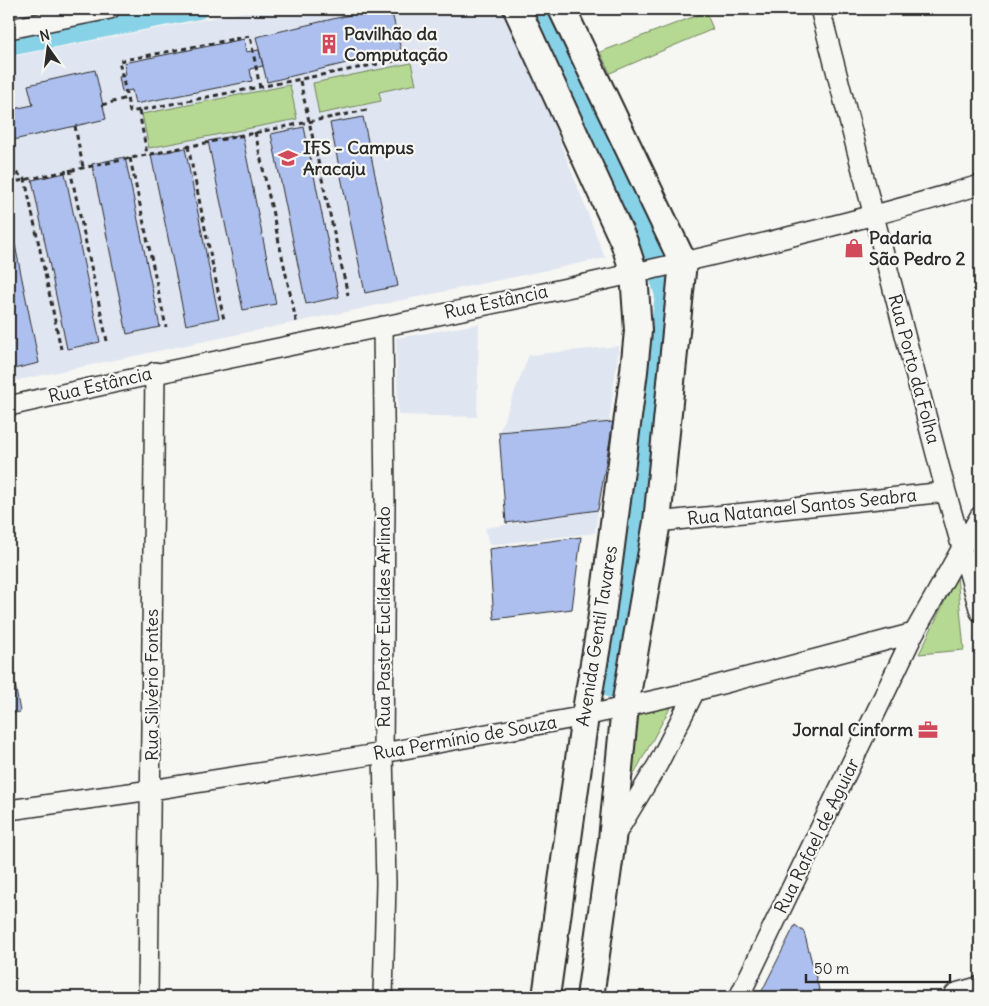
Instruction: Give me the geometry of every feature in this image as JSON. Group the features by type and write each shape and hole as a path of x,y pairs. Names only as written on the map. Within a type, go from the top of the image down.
{"main road":[{"name":"Avenida Gentil Tavares","path":"517,9 637,273 638,331 634,372 588,716 546,997"},
{"path":"562,9 680,263 657,522 622,707 612,840 590,997"},
{"path":"958,997 980,991"}],"street":[{"path":"9,29 110,9"},
{"name":"Rua Porto da Folha","path":"820,9 946,492 980,612"},
{"name":"Rua Estância","path":"9,406 155,372 637,273 875,215 980,185"},
{"name":"Rua Pastor Euclídes Arlindo","path":"383,326 385,502 383,753 386,883 383,997"},
{"name":"Rua Silvério Fontes","path":"148,997 152,790 155,372"},
{"name":"Rua Natanael Santos Seabra","path":"657,522 946,492"},
{"name":"Rua Rafael de Aguiar","path":"740,997 914,633 980,516"},
{"name":"Rua Permínio de Souza","path":"9,810 152,790 383,753 588,716 695,691 914,633"},
{"path":"612,840 658,764 695,691"}],"path":[{"path":"260,88 250,36 120,61 130,112 300,81 394,62"},
{"path":"300,81 348,295"},
{"path":"102,105 127,98"},
{"path":"9,183 70,169 367,110"},
{"path":"139,111 147,154"},
{"path":"75,126 83,167"},
{"path":"255,132 301,343"},
{"path":"188,146 224,320"},
{"path":"130,158 166,327"},
{"path":"9,168 25,179 61,349"},
{"path":"70,169 107,341"}],"shaded area":[{"name":"IFS - Campus Aracaju","path":"258,9 509,9 605,258 9,382 9,57"},
{"path":"479,324 477,417 398,415 396,338"},
{"path":"619,346 609,422 499,432 529,355"},
{"path":"598,510 595,533 489,545 485,528"}],"green space":[{"path":"706,12 713,29 610,73 600,52"},
{"path":"411,63 416,84 379,92 381,101 319,114 313,83"},
{"path":"290,85 297,119 149,148 142,114"},
{"path":"957,576 964,650 919,654"},
{"path":"675,699 618,803 631,709"}],"building":[{"name":"Pavilhão da Computação","path":"375,9 391,9 401,50 267,82 256,37"},
{"path":"244,39 246,52 259,50 263,66 250,69 252,81 135,104 132,90 122,92 119,77 126,75 124,63"},
{"path":"95,70 106,119 9,141 9,110 33,105 28,85"},
{"path":"363,117 398,286 365,293 330,123"},
{"path":"304,127 339,297 306,304 271,134"},
{"path":"242,134 276,304 243,310 208,141"},
{"path":"185,148 219,318 186,325 151,155"},
{"path":"125,157 160,327 127,334 92,164"},
{"path":"65,173 100,342 67,349 32,180"},
{"path":"9,215 39,363 9,370"},
{"path":"613,422 598,510 506,523 499,432"},
{"path":"581,537 572,609 494,619 489,549"},
{"path":"9,656 20,712 9,714"},
{"path":"795,925 804,932 821,997 759,997"}],"waterway":[{"path":"9,46 199,9"},
{"path":"544,9 650,247 665,295 611,688"}],"place":[{"name":"Pavilhão da Computação","path":"329,44"},
{"name":"IFS - Campus Aracaju","path":"288,158"},
{"name":"Padaria São Pedro 2","path":"854,248"},
{"name":"Jornal Cinform","path":"928,730"}]}
